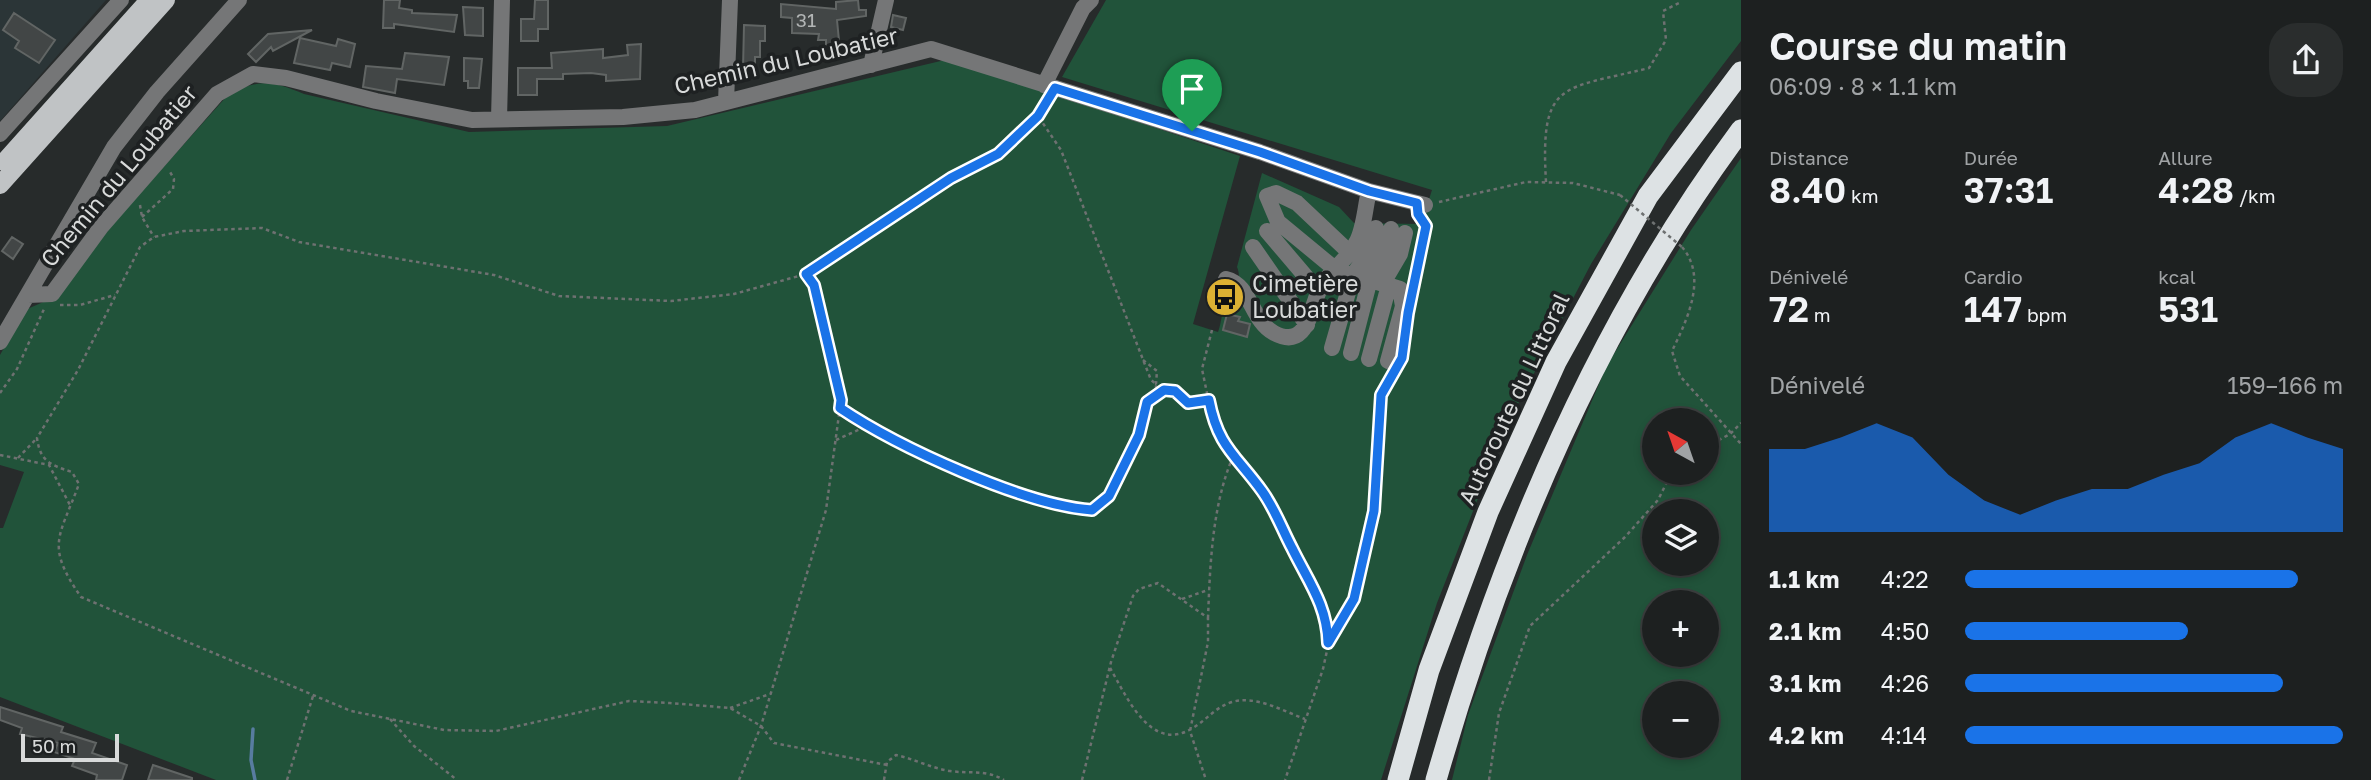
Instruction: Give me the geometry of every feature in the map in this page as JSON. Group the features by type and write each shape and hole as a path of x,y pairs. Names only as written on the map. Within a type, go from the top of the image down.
{"highway":[{"path":"1648,196 1714,88 1741,53"},
{"name":"Autoroute du Littoral","path":"1398,780 1429,670 1488,512 1556,362 1648,196 1741,72"},
{"path":"1436,780 1463,685 1518,532 1590,374 1666,244 1715,165 1741,130"}],"main road":[{"path":"0,167 149,0"},
{"path":"0,186 166,0"}],"street":[{"path":"0,134 121,0"},
{"path":"0,342 114,147 157,92 239,0"},
{"path":"499,119 502,0"},
{"path":"726,102 730,0"},
{"path":"871,65 886,0"},
{"path":"1050,87 1083,8 1091,0"},
{"name":"Chemin du Loubatier","path":"28,295 52,294 101,228 217,94 253,74 286,78 376,102 472,120 623,117 695,110 932,49 1260,152 1369,191 1421,204"},
{"path":"1226,279 1238,284 1260,320 1274,333 1285,337 1294,336 1307,325 1318,292 1360,236 1369,191"},
{"path":"1349,252 1297,203 1276,193 1267,196 1278,222 1335,269 1400,289 1403,296 1393,364"},
{"path":"1332,348 1353,275 1390,230 1400,254 1381,282 1351,353"},
{"path":"1267,231 1318,292"},
{"path":"1253,247 1307,325"},
{"path":"1369,359 1381,282"}],"path":[{"path":"1546,182 1543,139 1549,111 1567,88 1649,68 1666,40 1663,11 1679,3 1679,0"},
{"path":"18,458 37,438 78,370 140,247 154,237 184,231 262,228 299,242 494,275 559,296 671,301 734,295 806,274 951,178 998,154 1038,116 1050,87"},
{"path":"1038,116 1061,150 1143,360 1156,384 1164,390 1175,391 1188,403 1209,400"},
{"path":"142,217 173,189 174,179 163,158"},
{"path":"1413,288 1426,226 1418,214 1421,204 1526,182 1573,183 1620,195 1688,254 1694,274 1694,296 1672,351 1680,376 1741,444"},
{"path":"138,188 142,217 154,237"},
{"path":"739,780 761,726 826,510 836,440 841,400 814,285 806,274"},
{"path":"0,393 17,369 52,294 60,304 80,305 116,295"},
{"path":"1212,330 1202,369 1214,427 1233,457 1270,504 1323,607 1328,643 1323,669 1285,780"},
{"path":"1143,360 1157,371 1156,394"},
{"path":"1328,643 1354,599 1374,511 1381,395 1393,364"},
{"path":"840,408 867,426 994,484 1065,508 1092,510 1109,496 1139,435 1147,402 1164,390"},
{"path":"1719,440 1741,423"},
{"path":"836,440 867,426"},
{"path":"37,438 39,453 49,465 71,506"},
{"path":"0,455 72,472 79,484 56,545 65,574 81,597 351,711 444,730 496,731 629,701 730,708 770,694"},
{"path":"1206,780 1190,731 1208,642 1209,588 1224,480 1233,457"},
{"path":"1489,780 1499,713 1530,626 1626,537 1658,500 1666,485"},
{"path":"1082,780 1110,668 1133,596 1139,589 1158,583 1208,618"},
{"path":"1182,599 1203,594 1209,588"},
{"path":"1110,668 1136,715 1155,729 1174,734 1190,731 1215,710 1234,701 1258,701 1305,719"},
{"path":"287,780 313,696"},
{"path":"730,708 761,726 774,743 887,765"},
{"path":"390,719 414,746 457,780"},
{"path":"884,780 887,765 896,755 952,771 973,770 993,774 1004,780"}],"shaded area":[{"path":"0,0 106,0 0,121"}],"green space":[{"path":"1106,0 1741,0 1741,41 1671,133 1591,264 1506,427 1437,603 1381,780 216,780 0,697 0,528 3,528 24,472 0,465 0,355 25,310 57,296 117,219 227,96 247,86 273,84 304,94 469,132 667,126 949,59 1240,156 1193,324 1218,332 1225,302 1238,280 1237,267 1262,173 1339,207 1354,223 1421,224 1432,190 1062,77"},
{"path":"1741,158 1741,780 1452,780 1468,715 1527,555 1607,365 1691,230"}],"building":[{"path":"384,0 400,0 399,8 412,10 412,13 457,15 454,32 394,24 394,28 383,28"},
{"path":"535,0 548,0 548,29 538,29 538,41 521,41 521,19 534,19"},
{"path":"858,0 859,10 866,10 866,16 837,20 840,51 826,53 826,40 818,40 819,34 792,33 792,18 781,17 781,4 836,9 836,2"},
{"path":"463,7 483,8 483,36 465,35"},
{"path":"14,13 55,40 39,63 15,48 19,41 3,30"},
{"path":"893,15 906,18 903,30 891,27"},
{"path":"744,25 765,26 765,41 760,41 760,57 755,57 755,69 743,69"},
{"path":"312,30 273,51 271,47 256,62 248,54 268,34"},
{"path":"300,38 336,46 338,39 355,44 350,67 332,63 330,70 294,63"},
{"path":"641,44 640,79 606,81 606,75 563,74 563,79 537,79 537,95 518,95 518,68 552,68 551,53 603,49 603,58 628,55 627,45"},
{"path":"405,53 449,57 444,85 397,79 395,93 363,87 366,66 402,69"},
{"path":"464,58 482,59 479,88 468,88 468,81 464,81"},
{"path":"12,237 23,244 13,259 2,251"},
{"path":"1227,314 1240,317 1238,321 1250,324 1247,337 1223,330"},
{"path":"0,707 63,727 61,732 96,743 92,753 127,765 122,780 96,780 97,775 72,766 75,759 54,752 58,743 20,734 22,728 0,720"},
{"path":"153,765 192,778 192,780 148,780"}],"waterway":[{"path":"253,729 251,760 255,780"}],"place":[{"name":"Cimetière Loubatier","path":"1225,297"}],"route":[{"path":"1055,88 1192,131 1396,200 1417,203 1418,214 1426,226 1408,313 1402,358 1381,395 1374,511 1354,599 1328,643 1323,607 1315,588 1261,489 1230,455 1214,427 1209,400 1188,403 1182,401 1175,391 1164,390 1147,402 1139,435 1109,496 1092,510 1065,508 994,484 867,426 840,408 841,400 814,285 806,274 951,178 998,154 1038,116 1055,88"}]}
